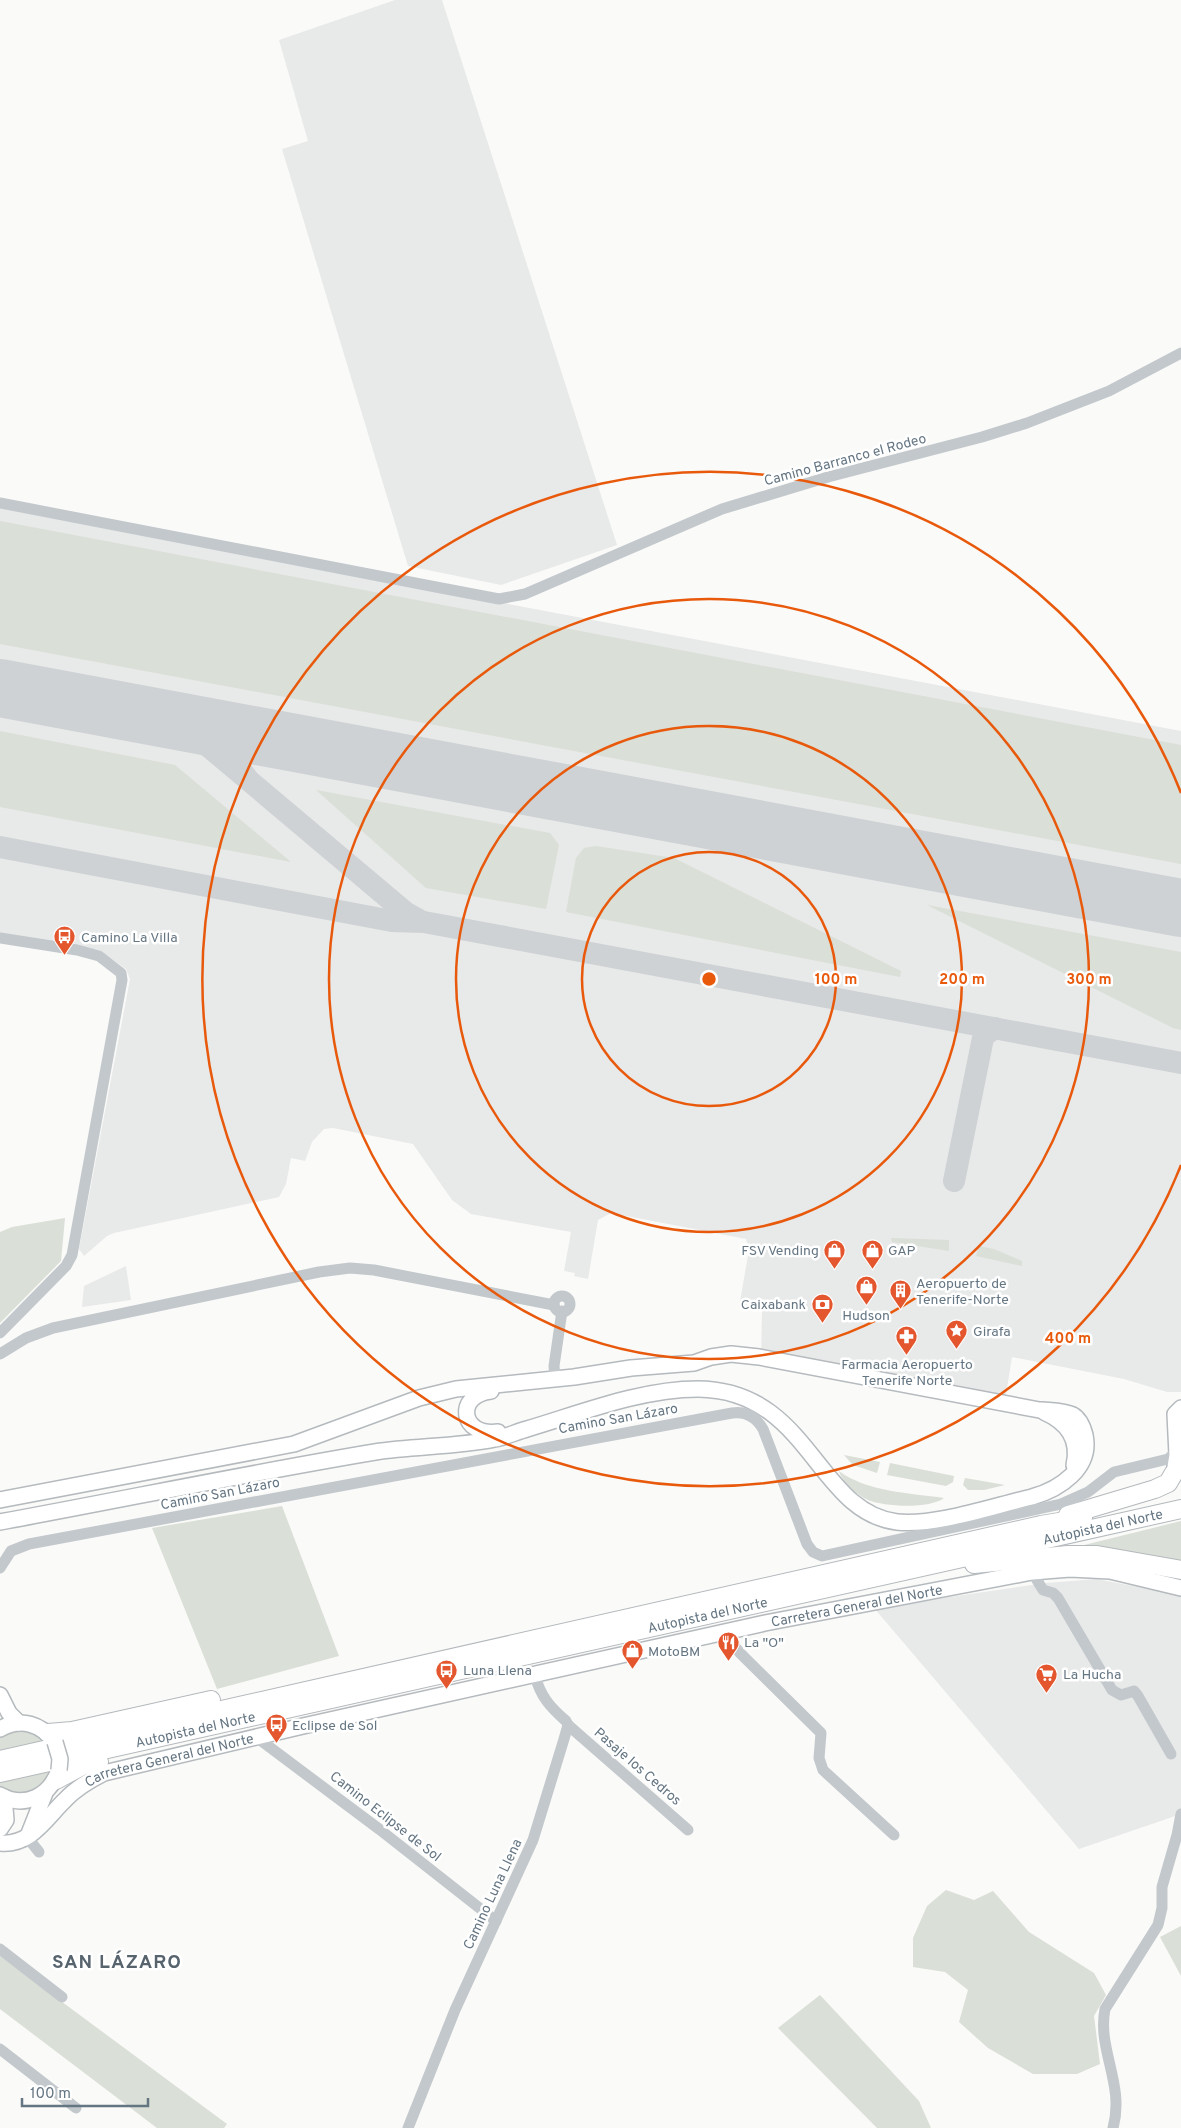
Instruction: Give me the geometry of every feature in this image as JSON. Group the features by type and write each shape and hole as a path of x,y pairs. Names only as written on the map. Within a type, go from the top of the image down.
{"highway":[{"path":"1041,1525 1063,1516 1162,1486 1171,1480 1174,1473"},
{"name":"Autopista del Norte","path":"0,1760 1041,1525 1181,1498"},
{"name":"Autopista del Norte","path":"0,1773 1181,1509"},
{"path":"928,1567 1068,1555 1098,1556 1181,1570"},
{"path":"52,1738 72,1731 281,1684 398,1661 428,1663"},
{"path":"53,1781 82,1766 375,1699 471,1674 494,1664"}],"main road":[{"path":"631,1368 682,1354 732,1349 765,1358"},
{"path":"0,1500 275,1449 321,1436 396,1406 434,1394 504,1382 522,1383 631,1368 694,1363 712,1357 731,1354 765,1358 1040,1410 1062,1423 1074,1440 1076,1458 1067,1479 1048,1492 943,1518 904,1522 882,1519 870,1514 845,1494 801,1440 776,1416 744,1398 712,1390 686,1390 648,1395 484,1441 375,1452 0,1522"},
{"path":"514,1432 487,1433 478,1431 469,1422 466,1410 469,1402 478,1394 505,1389 522,1383"},
{"path":"1174,1473 1177,1450 1175,1414 1181,1408"},
{"name":"Carretera General del Norte","path":"0,1843 27,1837 41,1826 75,1791 104,1773 723,1632 1032,1572 1070,1569 1110,1571 1181,1588"},
{"path":"0,1695 9,1713 19,1723"},
{"path":"0,1729 19,1723 37,1726 52,1738 60,1759 53,1781 27,1837"},
{"path":"0,1829 6,1820 2,1796 17,1801 27,1800 53,1781"}],"street":[{"name":"Camino Barranco el Rodeo","path":"0,503 499,599 518,597 722,509 828,477 982,437 1027,422 1109,391 1181,353"},
{"path":"0,938 77,950 99,956 121,973 122,980 72,1255 66,1266 0,1333"},
{"path":"0,1354 26,1338 52,1328 319,1272 350,1268 374,1270 558,1308 554,1366 555,1379"},
{"name":"Camino San Lázaro","path":"0,1568 11,1551 29,1544 732,1413 747,1414 756,1420 763,1429 806,1544 813,1552 822,1556 1061,1504 1088,1492 1114,1472 1168,1459 1177,1450"},
{"path":"1154,1463 1166,1466 1174,1473"},
{"path":"1032,1572 1043,1590 1053,1593 1058,1598 1112,1690 1120,1695 1134,1691 1138,1696 1171,1754"},
{"path":"723,1632 740,1653 821,1733 819,1758 823,1770 894,1835"},
{"path":"535,1675 538,1690 568,1725"},
{"name":"Pasaje los Cedros","path":"568,1725 688,1830"},
{"name":"Camino Luna Llena","path":"408,2128 454,2010 533,1840 568,1725"},
{"name":"Camino Eclipse de Sol","path":"256,1737 379,1829 496,1921"},
{"path":"1113,2128 1118,2097 1102,2024 1106,2009 1158,1925 1162,1908 1162,1887 1181,1814"},
{"path":"27,1837 39,1852"},
{"path":"0,1949 62,1996"},
{"path":"0,2049 76,2108"}],"shaded area":[{"path":"395,0 442,0 617,545 501,585 408,566 282,149 308,141 279,40"},
{"path":"0,508 1181,731 1181,1392 1167,1392 1124,1379 1012,1357 1004,1407 761,1361 762,1311 739,1307 749,1250 746,1239 611,1213 598,1220 588,1279 574,1276 575,1273 564,1271 571,1232 471,1214 452,1200 413,1144 333,1128 324,1129 312,1142 305,1161 291,1158 286,1184 279,1197 114,1233 107,1236 84,1256 79,1249 130,979 126,969 99,950 0,934"},
{"path":"0,521 1181,745 1181,864 0,644"},
{"path":"0,731 175,765 291,862 0,807"},
{"path":"316,790 550,833 559,845 546,909 426,888"},
{"path":"596,846 674,858 901,971 900,977 566,912 576,858 584,848"},
{"path":"927,905 1181,952 1181,1030 1173,1028"},
{"path":"65,1218 61,1261 0,1323 0,1232 12,1227"},
{"path":"891,1238 949,1240 949,1251 892,1242"},
{"path":"979,1246 994,1249 1022,1261 1022,1266 976,1256"},
{"path":"126,1266 131,1300 82,1307 84,1286"},
{"path":"844,1455 880,1462 877,1473 853,1465"},
{"path":"890,1463 954,1476 953,1482 946,1486 887,1475"},
{"path":"839,1471 850,1478 876,1487 903,1493 944,1498 929,1504 907,1506 868,1500 846,1483"},
{"path":"965,1478 1005,1485 984,1490 968,1490 963,1485"},
{"path":"282,1506 339,1656 217,1689 152,1528"},
{"path":"1181,1521 1181,1564 1064,1550"},
{"path":"1096,1579 1181,1595 1181,1814 1079,1849 874,1608 1046,1583"},
{"path":"15,1730 34,1732 47,1743 0,1753 0,1736"},
{"path":"53,1767 44,1782 38,1788 31,1791 16,1793 0,1787 0,1780"},
{"path":"946,1890 974,1900 993,1891 1029,1932 1094,1973 1106,1995 1094,2016 1100,2064 1077,2074 1033,2074 988,2048 959,2022 968,1990 945,1972 913,1967 913,1938 927,1906"},
{"path":"1181,1926 1181,1976 1160,1937"},
{"path":"0,1956 227,2124 224,2128 157,2128 0,2009"},
{"path":"820,1995 919,2101 931,2128 877,2128 778,2028"}],"taxiway":[{"path":"128,712 156,719 202,741 405,912 421,921"},
{"path":"247,778 239,763 242,750 253,742 269,738"},
{"path":"0,847 392,921 424,922 1181,1063"},
{"path":"954,1181 983,1038 995,1028"}],"runway":[{"path":"0,688 1181,908"}],"place":[{"name":"Camino La Villa","path":"65,956"},
{"name":"FSV Vending","path":"835,1269"},
{"name":"GAP","path":"872,1269"},
{"name":"Hudson","path":"866,1306"},
{"name":"Aeropuerto de Tenerife-Norte","path":"900,1310"},
{"name":"Caixabank","path":"822,1323"},
{"name":"Girafa","path":"957,1350"},
{"name":"Farmacia Aeropuerto Tenerife Norte","path":"907,1355"},
{"name":"La \"O\"","path":"728,1661"},
{"name":"MotoBM","path":"632,1670"},
{"name":"Luna Llena","path":"447,1689"},
{"name":"La Hucha","path":"1047,1693"},
{"name":"Eclipse de Sol","path":"276,1744"}],"district":[{"name":"SAN LÁZARO","path":"117,1961"}]}
